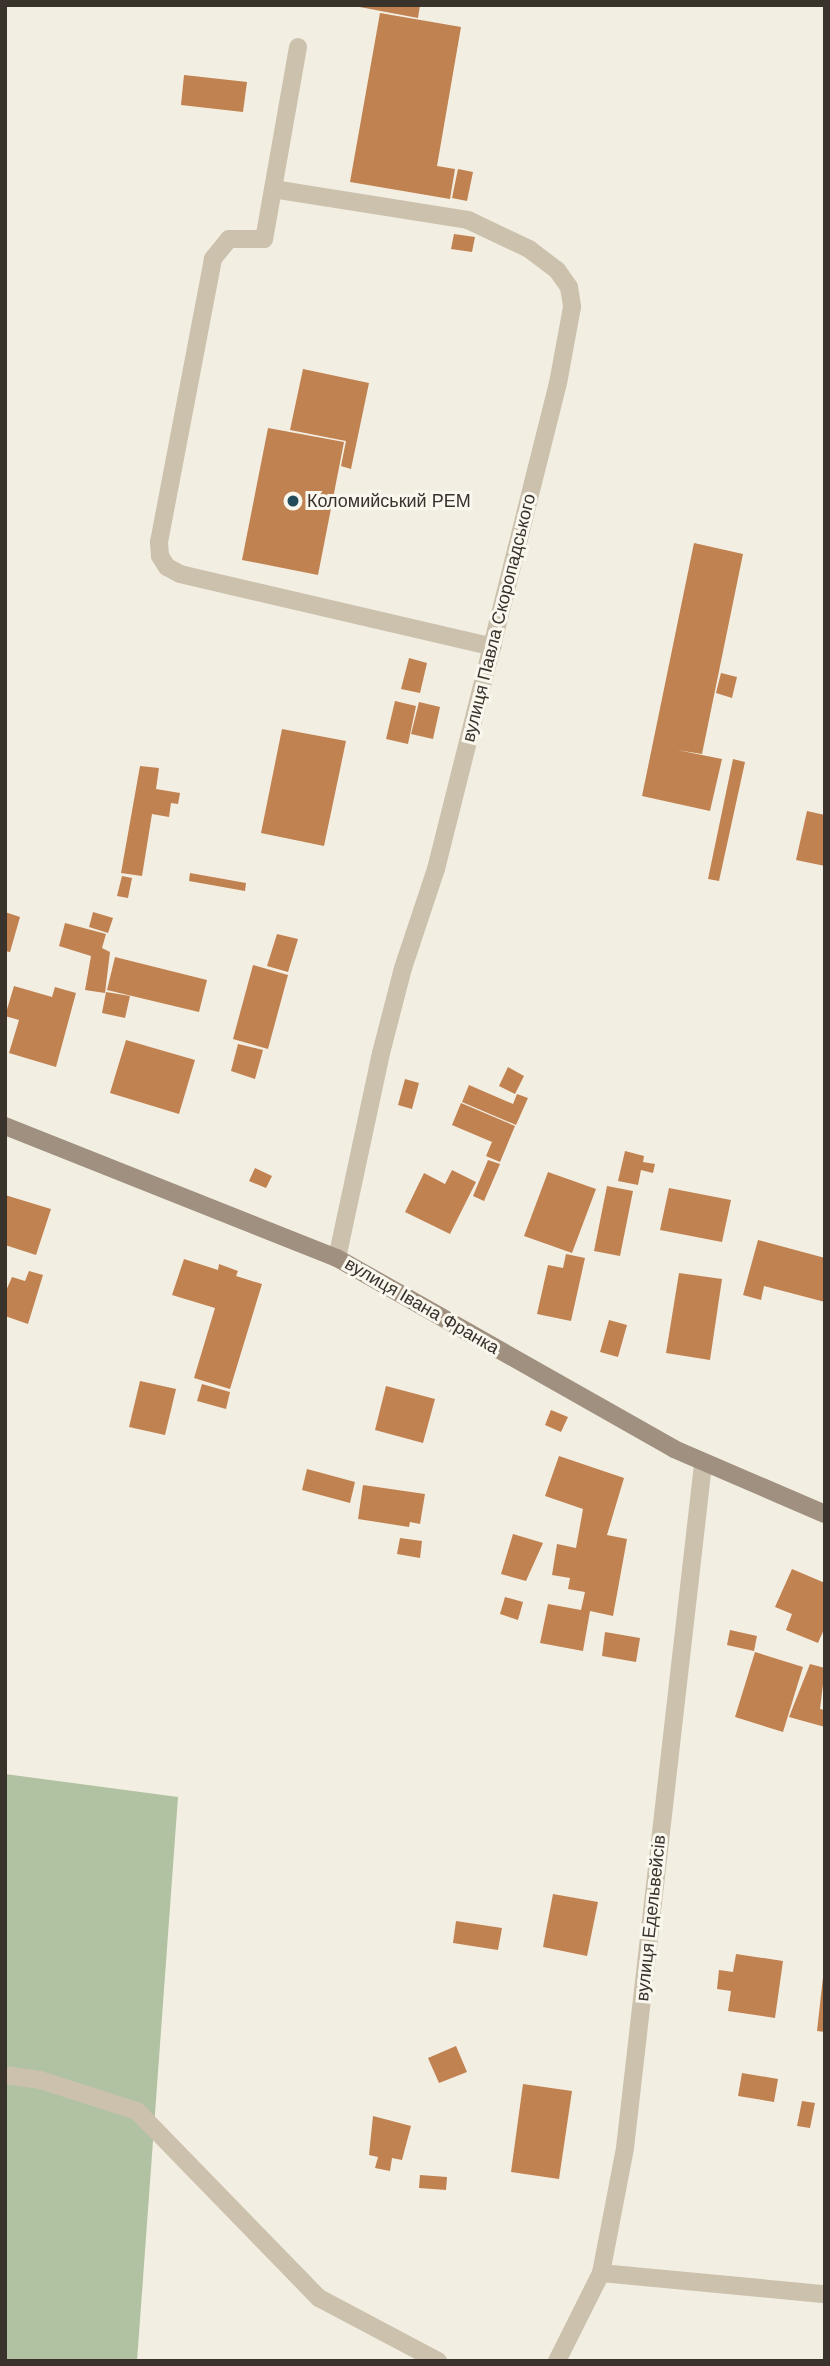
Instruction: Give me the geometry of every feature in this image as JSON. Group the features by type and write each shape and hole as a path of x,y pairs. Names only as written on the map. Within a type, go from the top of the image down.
{"street":[{"path":"299,47 264,239 229,239 213,259 159,542 163,562 180,574 493,647"},
{"name":"вулиця Павла Скоропадського","path":"273,189 468,220 529,249 557,270 569,287 572,307 558,383 493,647 436,869 381,1053 337,1258"},
{"name":"вулиця Івана Франка","path":"5,1126 111,1164 337,1258 703,1464 825,1514"},
{"name":"вулиця Едельвейсів","path":"557,2361 601,2273 625,2148 703,1464"},
{"path":"5,2075 40,2080 137,2111 319,2298 438,2361"},
{"path":"601,2273 825,2294"}],"green space":[{"path":"5,1774 178,1797 137,2361 5,2361"}],"building":[{"path":"349,5 420,5 418,18"},
{"path":"380,13 461,27 437,166 455,169 450,199 350,182"},
{"path":"184,75 247,82 243,112 181,105"},
{"path":"458,169 473,172 467,201 452,198"},
{"path":"454,234 475,237 472,252 451,249"},
{"path":"303,369 369,383 351,469 341,466 346,441 290,430"},
{"name":"Коломийський РЕМ","path":"268,428 344,442 318,575 242,560"},
{"path":"694,543 743,554 702,754 677,750 722,759 710,811 642,796"},
{"path":"409,658 427,663 420,693 401,689"},
{"path":"721,673 737,677 732,698 716,693"},
{"path":"395,701 416,706 408,744 386,739"},
{"path":"419,702 440,707 433,739 411,734"},
{"path":"282,729 346,741 324,846 261,833"},
{"path":"733,759 745,762 719,881 708,879"},
{"path":"140,766 159,768 156,789 180,793 178,804 171,803 169,817 152,814 142,876 121,873"},
{"path":"807,811 825,815 825,866 796,860"},
{"path":"190,873 246,883 245,891 189,881"},
{"path":"122,876 132,878 128,898 117,896"},
{"path":"5,912 20,917 10,952 5,951"},
{"path":"93,912 113,918 108,933 89,927"},
{"path":"65,923 106,934 102,948 110,952 105,993 85,990 91,956 59,946"},
{"path":"277,934 298,939 288,972 267,966"},
{"path":"115,957 207,980 199,1012 107,990"},
{"path":"253,965 288,975 268,1049 233,1039"},
{"path":"14,986 52,997 55,987 76,993 56,1067 9,1053 19,1020 5,1016"},
{"path":"106,992 130,996 125,1018 102,1013"},
{"path":"126,1040 195,1060 179,1114 110,1093"},
{"path":"238,1044 263,1050 255,1079 231,1071"},
{"path":"508,1067 524,1076 515,1094 499,1086"},
{"path":"405,1079 419,1083 412,1109 398,1105"},
{"path":"469,1085 513,1104 517,1094 528,1098 516,1125 462,1102"},
{"path":"461,1103 515,1126 500,1162 486,1156 492,1142 452,1125"},
{"path":"625,1151 644,1156 643,1162 655,1164 653,1173 641,1170 638,1185 618,1181"},
{"path":"488,1160 500,1164 484,1201 473,1196"},
{"path":"255,1168 272,1176 266,1188 249,1181"},
{"path":"452,1170 476,1182 450,1234 405,1212 424,1173 445,1184"},
{"path":"548,1172 596,1189 572,1253 524,1236"},
{"path":"607,1186 633,1191 620,1256 594,1251"},
{"path":"669,1188 731,1200 722,1242 660,1230"},
{"path":"5,1195 51,1209 36,1255 5,1245"},
{"path":"758,1240 825,1258 825,1302 764,1286 761,1300 743,1295"},
{"path":"566,1254 585,1258 571,1321 537,1314 548,1265 563,1268"},
{"path":"184,1259 218,1270 219,1264 238,1271 236,1276 262,1284 230,1389 194,1378 215,1308 172,1295"},
{"path":"29,1271 43,1275 28,1324 5,1316 5,1293 12,1277 25,1281"},
{"path":"679,1273 722,1279 710,1360 666,1353"},
{"path":"609,1320 627,1325 618,1357 600,1352"},
{"path":"140,1381 176,1389 165,1435 129,1427"},
{"path":"202,1384 230,1392 226,1409 197,1401"},
{"path":"386,1386 435,1399 423,1443 375,1430"},
{"path":"551,1410 568,1417 561,1432 545,1425"},
{"path":"559,1456 624,1478 607,1535 627,1539 613,1616 590,1611 583,1651 540,1643 548,1604 581,1610 585,1592 568,1589 570,1578 552,1575 557,1544 576,1548 583,1509 545,1496"},
{"path":"307,1469 355,1482 350,1503 302,1490"},
{"path":"363,1485 425,1494 420,1524 410,1522 409,1527 358,1519"},
{"path":"513,1534 543,1543 526,1581 501,1574"},
{"path":"400,1538 422,1541 420,1558 397,1554"},
{"path":"792,1569 825,1583 825,1627 818,1643 786,1630 792,1614 775,1607"},
{"path":"505,1597 523,1602 518,1620 500,1614"},
{"path":"730,1630 757,1636 754,1651 727,1645"},
{"path":"605,1632 640,1638 636,1662 602,1656"},
{"path":"755,1652 803,1667 783,1732 735,1717"},
{"path":"810,1664 825,1668 820,1709 825,1710 825,1727 789,1717"},
{"path":"553,1894 598,1902 587,1956 543,1947"},
{"path":"456,1921 502,1928 498,1950 453,1943"},
{"path":"736,1954 783,1961 775,2018 728,2011 731,1991 717,1989 719,1970 733,1972"},
{"path":"825,1977 825,2032 817,2031"},
{"path":"456,2046 467,2072 439,2083 428,2058"},
{"path":"742,2073 778,2079 774,2102 738,2096"},
{"path":"523,2084 572,2091 559,2179 511,2172"},
{"path":"802,2101 815,2103 810,2128 797,2126"},
{"path":"373,2116 411,2126 402,2160 392,2158 390,2171 375,2168 378,2157 369,2155"},
{"path":"420,2175 447,2177 446,2190 419,2188"}],"place":[{"name":"Коломийський РЕМ","path":"293,501"}]}
